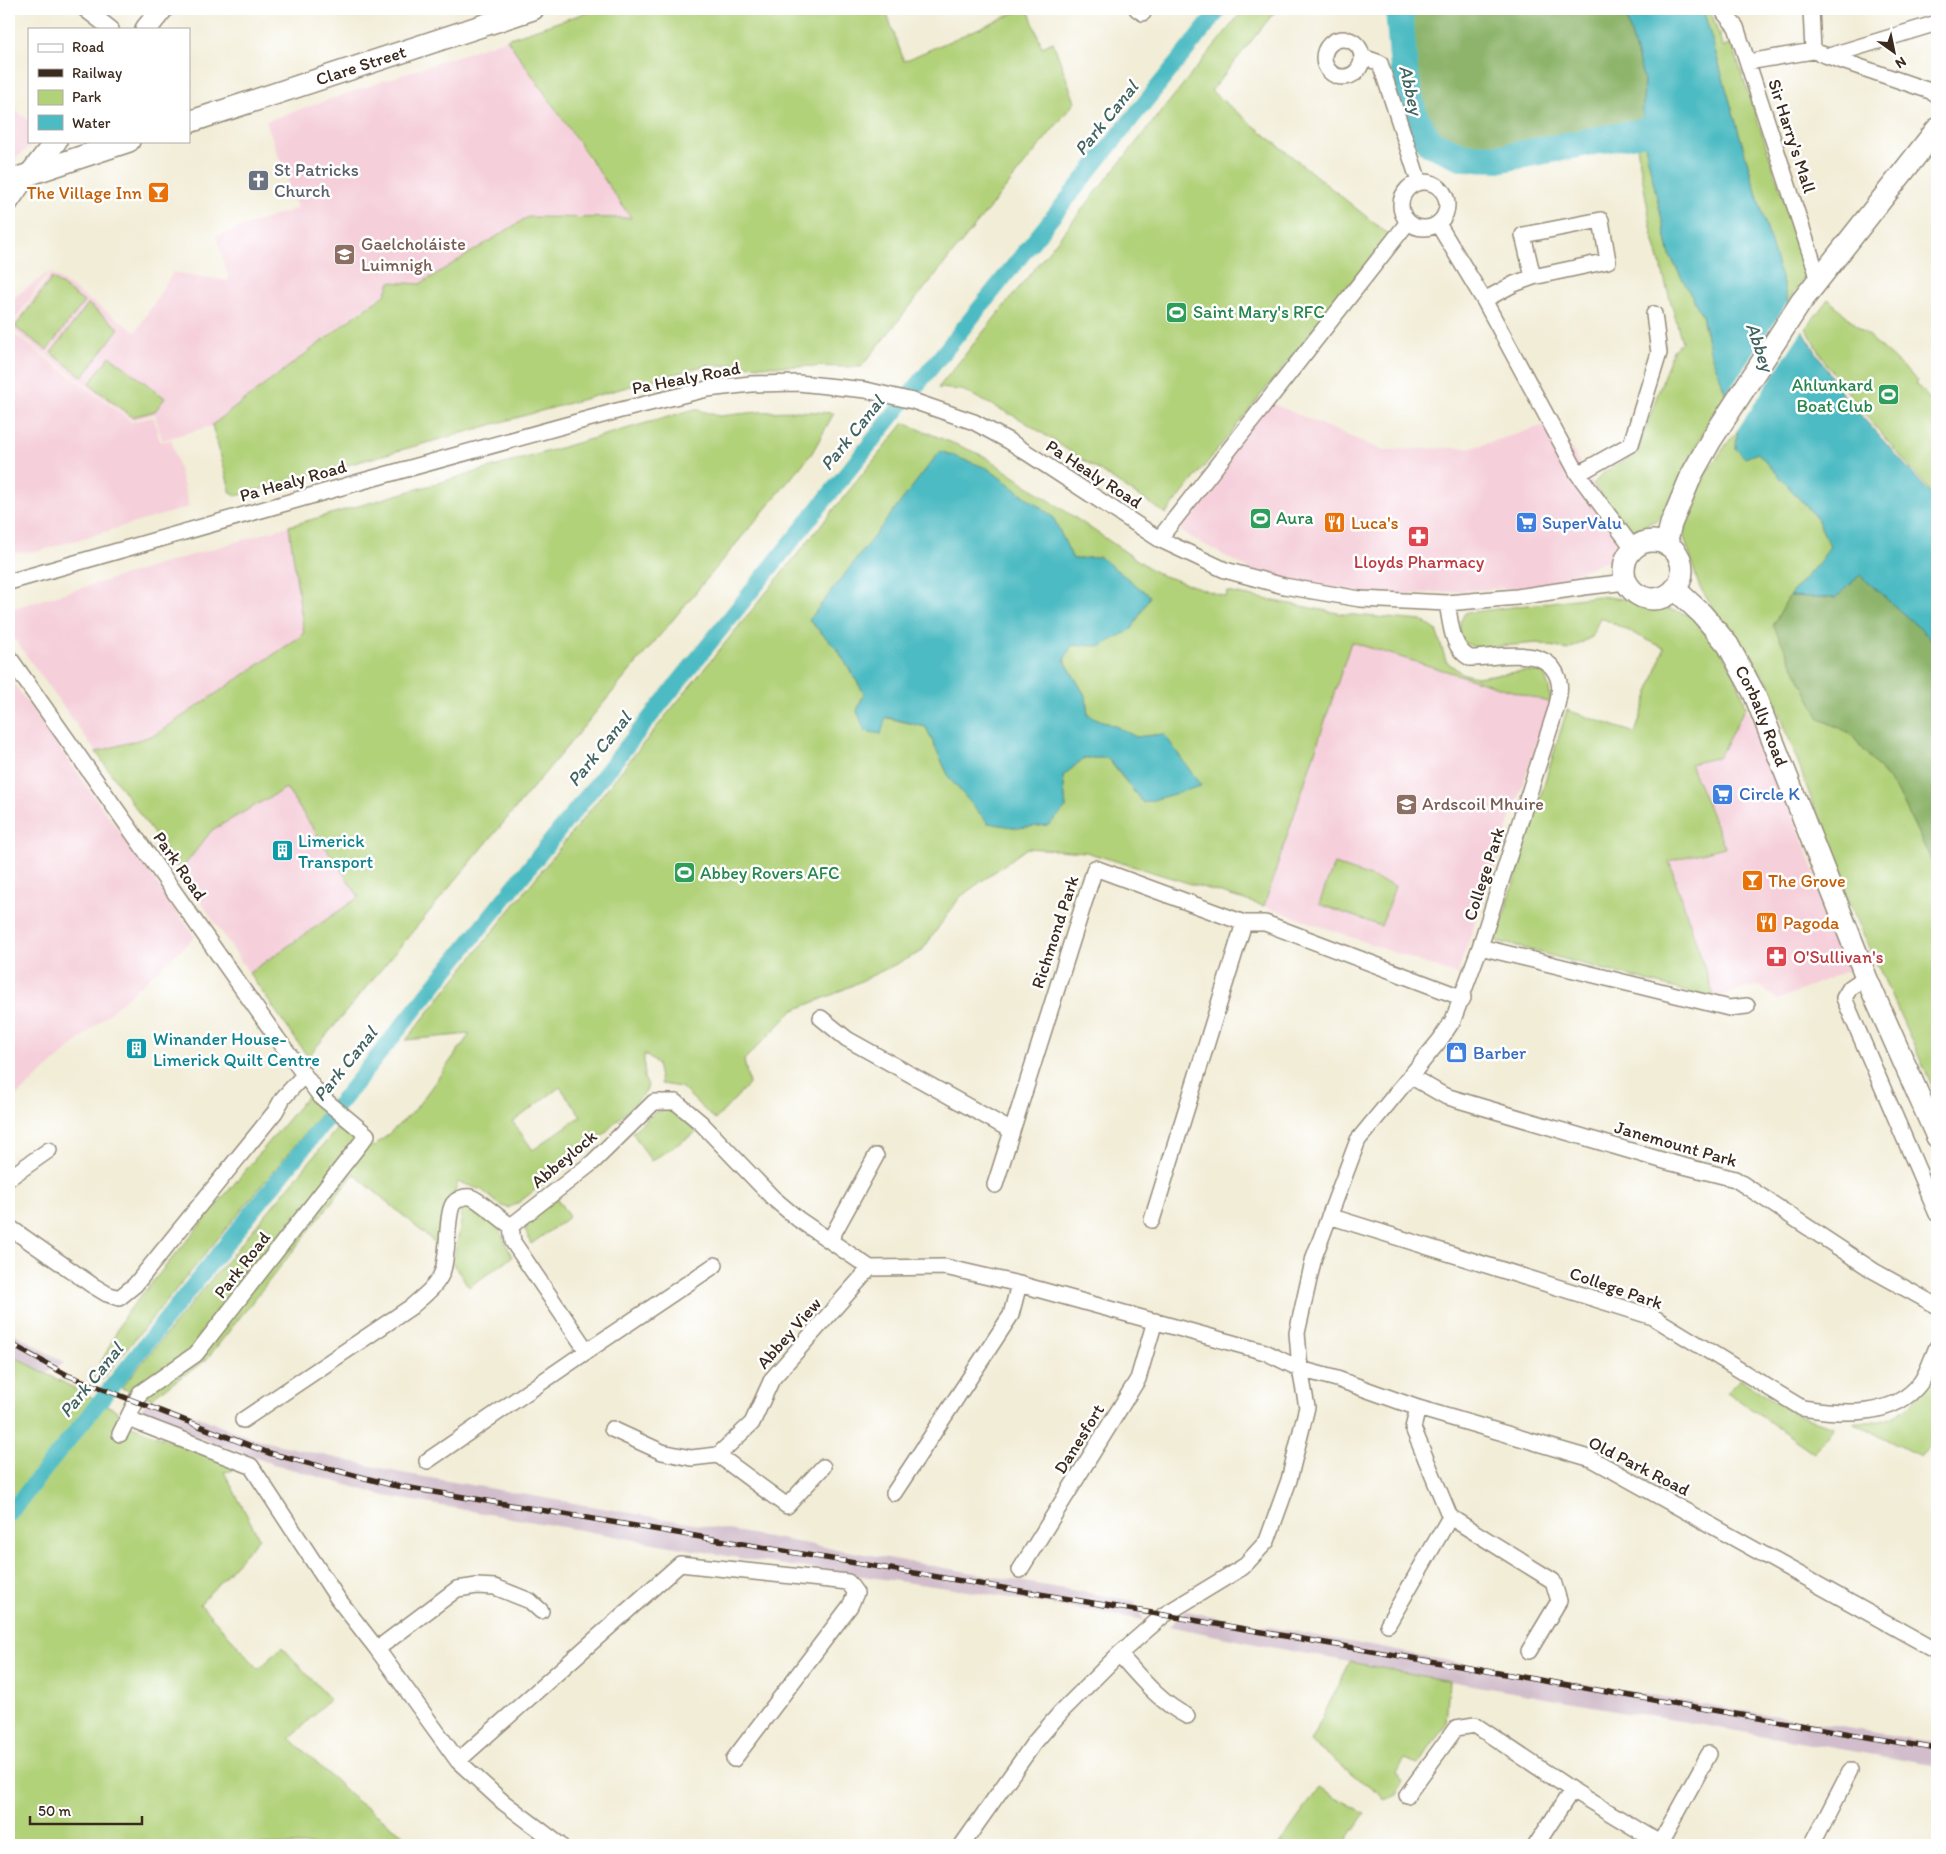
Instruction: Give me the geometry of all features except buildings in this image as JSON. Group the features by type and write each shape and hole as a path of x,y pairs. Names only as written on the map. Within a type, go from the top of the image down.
{"main road":[{"path":"147,28 162,9"},
{"name":"Clare Street","path":"190,122 533,9"},
{"path":"1666,544 1671,524 1692,474 1711,440 1802,302 1937,128"},
{"path":"31,173 55,142"},
{"path":"9,181 126,142"},
{"path":"1649,541 1657,541 1673,549 1682,564 1682,573 1675,589 1668,596 1649,600 1635,594 1626,582 1623,573 1624,564 1633,548 1649,541"},
{"name":"Corbally Road","path":"1675,589 1702,614 1728,646 1754,693 1866,977 1937,1137"}],"street":[{"path":"84,9 110,28"},
{"name":"Sir Harry's Mall","path":"1723,9 1736,27 1820,278"},
{"path":"1811,9 1813,51"},
{"path":"1829,56 1937,23"},
{"path":"1748,62 1813,51 1930,91 1937,96"},
{"path":"1362,57 1380,63 1419,182"},
{"path":"9,205 31,173"},
{"path":"1419,182 1434,184 1445,195 1447,210 1438,224 1432,227 1420,228 1408,222 1401,210 1401,202 1407,190 1419,182"},
{"path":"1484,300 1514,284 1533,277 1608,261 1601,220 1523,235 1533,277"},
{"path":"1159,539 1408,222"},
{"path":"1438,224 1484,300 1578,474 1633,548"},
{"path":"1578,474 1631,444 1659,353 1654,314"},
{"name":"Pa Healy Road","path":"9,582 372,478 617,411 700,391 751,384 798,383 866,390 944,410 974,422 1009,441 1159,539 1225,570 1284,586 1360,599 1447,603 1488,600 1626,582"},
{"path":"9,570 25,577"},
{"name":"College Park","path":"962,1845 1034,1743 1062,1711 1119,1654 1164,1614 1243,1567 1267,1541 1289,1480 1307,1406 1300,1369 1298,1333 1314,1257 1358,1140 1440,1040 1453,1020 1480,947 1556,709 1560,684 1551,664 1530,656 1470,658 1463,654 1458,650 1452,632 1447,603"},
{"name":"Park Road","path":"9,657 304,1075 320,1096 368,1135 196,1354 140,1393 130,1415"},
{"name":"Richmond Park","path":"995,1185 1096,868 1244,923 1264,923 1462,998"},
{"path":"1152,1220 1244,923"},
{"name":"College Park","path":"1480,947 1729,1008 1747,1006"},
{"path":"1866,977 1850,988 1844,998 1937,1214"},
{"path":"821,1018 847,1039 1012,1131"},
{"path":"9,1227 82,1278 107,1294 119,1298 135,1285 275,1112 283,1098 304,1075"},
{"name":"Janemount Park","path":"1410,1076 1445,1096 1668,1162 1735,1179 1874,1271 1937,1306"},
{"name":"Abbeylock","path":"511,1226 594,1162 654,1102 676,1102 701,1123 773,1198 798,1219 870,1268"},
{"path":"9,1178 48,1150"},
{"path":"830,1240 876,1156"},
{"path":"243,1420 411,1307 430,1291 441,1275 446,1259 450,1214 454,1204 462,1197 472,1197 511,1226 513,1242 587,1351"},
{"name":"College Park","path":"1329,1216 1653,1317 1802,1408 1830,1412 1865,1413 1900,1401 1921,1382 1937,1347"},
{"path":"427,1461 715,1265"},
{"path":"870,1268 945,1267 1019,1284 1265,1352 1300,1369"},
{"name":"Abbey View","path":"718,1455 752,1423 772,1378 870,1268"},
{"path":"894,1493 1011,1315 1019,1284"},
{"name":"Danesfort","path":"1020,1570 1138,1378 1155,1321"},
{"name":"Old Park Road","path":"1300,1369 1337,1379 1418,1408 1592,1459 1937,1651"},
{"path":"1418,1408 1413,1428 1450,1516 1553,1581 1559,1601 1529,1651"},
{"path":"120,1434 130,1415"},
{"path":"130,1415 134,1422 252,1466 338,1599 377,1649 458,1761 503,1802 560,1845"},
{"path":"612,1430 662,1452 691,1458 718,1455 787,1506 823,1467"},
{"path":"1388,1624 1450,1516"},
{"path":"458,1761 680,1564 848,1582 856,1593 850,1606 734,1759"},
{"path":"377,1649 457,1589 477,1586 495,1587 530,1601 540,1611"},
{"path":"1119,1654 1153,1692 1187,1716"},
{"path":"1406,1795 1456,1728 1474,1725 1572,1790 1662,1844 1709,1754"},
{"path":"1812,1845 1850,1771"},
{"path":"1536,1845 1572,1790"}],"shaded area":[{"name":"Gaelcholáiste Luimnigh","path":"507,39 631,218 528,217 420,284 390,283 384,294 358,312 212,426 162,440 155,414 132,420 11,329 51,273 136,332 173,272 229,281 216,236 297,208 266,121"},
{"path":"9,105 28,120 28,142 37,142 9,163"},
{"path":"50,271 9,328 9,301"},
{"path":"9,330 132,422 154,417 160,442 171,439 189,507 39,551 9,553"},
{"path":"1259,398 1382,450 1475,447 1555,422 1593,484 1622,524 1609,560 1540,586 1381,596 1267,579 1180,531 1190,508"},
{"path":"289,526 304,634 155,735 96,752 13,637 11,609"},
{"name":"Ardscoil Mhuire","path":"1351,641 1551,703 1457,975 1264,906"},
{"path":"9,677 195,937 14,1098 9,1092"},
{"path":"1746,706 1796,823 1851,969 1778,1000 1760,986 1746,987 1715,999 1669,860 1725,847 1690,764 1719,757"},
{"path":"286,787 359,897 249,973 180,871 212,830"},
{"path":"9,1330 65,1363 45,1373 9,1354"},
{"path":"151,1398 254,1439 402,1473 1134,1601 1144,1620 961,1590 756,1561 385,1496 273,1464 136,1415"},
{"path":"1186,1611 1460,1663 1937,1743 1937,1766 1449,1681 1169,1626"}],"green space":[{"path":"597,9 810,9 814,17 837,9 885,9 904,61 1023,9 1028,9 1042,47 1053,42 1075,102 861,367 706,365 236,496 231,493 212,425 385,295 390,282 420,284 528,217 631,218 507,39"},
{"name":"Saint Mary's RFC","path":"1244,9 1277,9 1211,91 1389,235 1166,514 1022,420 962,390 938,388"},
{"path":"1406,9 1624,9 1644,80 1642,126 1485,153 1436,141 1420,114 1411,67"},
{"path":"1703,9 1710,9 1723,47 1732,44 1808,271 1788,302"},
{"path":"1644,138 1670,256 1702,315 1704,328 1726,395 1710,418 1665,511 1657,520 1634,530 1622,524 1593,484 1604,472 1637,453 1673,350 1682,342 1653,238 1636,141"},
{"path":"52,278 84,302 47,350 15,327"},
{"name":"Ahlunkard Boat Club","path":"1828,299 1918,381 1916,384 1937,407 1937,499 1872,423 1827,365 1806,328"},
{"path":"88,304 119,328 83,377 51,353"},
{"path":"110,356 165,398 155,411 132,417 89,384"},
{"path":"695,409 719,416 758,412 797,411 834,413 812,453 308,1057 249,973 359,897 286,788 212,830 180,871 96,752 155,735 304,634 289,526"},
{"path":"904,423 984,456 1158,574 1226,597 1227,592 1343,614 1422,621 1436,630 1446,661 1461,673 1476,677 1525,671 1544,673 1551,703 1351,642 1264,906 1086,852 1027,848 960,897 921,952 832,995 794,1010 744,1060 749,1084 715,1120 681,1087 661,1084 657,1063 644,1054 644,1078 648,1086 644,1094 592,1146 518,1203 508,1208 500,1205 482,1190 458,1182 439,1246 354,1174 206,1360 151,1398 121,1388 340,1125 374,1147 414,1111 470,1034 406,1040 638,750","holes":["987,468 1053,517 1073,559 1101,646 1072,645 1064,659 1086,697 1088,715 1136,737 1164,734 1143,803 1107,758 1084,758 1063,776 1066,808 950,779 926,727 857,711 864,693 837,649 809,620","560,1087 581,1116 533,1150 513,1122"]},
{"path":"1737,430 1736,449 1758,453 1816,517 1830,547 1789,596 1820,719 1850,733 1898,792 1937,872 1937,1097 1849,902 1768,681 1728,632 1699,586 1682,530 1703,477"},
{"path":"1860,575 1937,644 1937,872 1898,792 1850,733 1820,719 1773,625 1789,596 1835,598"},
{"path":"1599,596 1640,601 1689,615 1725,656 1746,706 1719,757 1690,764 1725,847 1669,861 1715,999 1496,941 1567,710 1635,733 1664,648 1600,617 1592,637 1568,650 1538,643 1477,648 1460,641 1460,622 1465,613"},
{"path":"1334,864 1395,886 1381,926 1319,904"},
{"path":"309,1094 325,1109 102,1379 94,1377 125,1315"},
{"path":"672,1108 697,1132 651,1161 632,1132 655,1112"},
{"path":"557,1198 569,1217 531,1244 525,1230 532,1218"},
{"path":"468,1202 489,1216 501,1233 512,1257 469,1287 453,1264 462,1207"},
{"path":"9,1354 116,1410 122,1422 241,1469 224,1472 259,1538 200,1604 259,1669 282,1647 330,1699 290,1738 358,1802 403,1834 394,1845 9,1845"},
{"path":"1937,1365 1937,1438 1920,1457 1853,1422 1880,1421 1900,1413 1915,1400 1927,1384"},
{"path":"1740,1379 1795,1414 1834,1427 1814,1453 1727,1392"},
{"path":"1350,1662 1449,1681 1446,1724 1418,1765 1404,1760 1396,1773 1403,1781 1397,1794 1385,1799 1310,1742"},
{"path":"1319,1788 1365,1813 1343,1845 1279,1845"}],"water":[{"path":"1624,9 1703,9 1788,302 1803,331 1842,394 1937,501 1937,644 1860,575 1835,598 1789,596 1821,560 1830,546 1816,517 1758,453 1745,458 1736,449 1737,430 1711,355 1702,315 1670,256 1642,132 1644,80"},
{"path":"940,451 987,468 1053,517 1073,559 1100,557 1150,596 1132,629 1101,646 1072,645 1064,660 1086,697 1088,715 1136,737 1164,734 1201,786 1143,803 1108,758 1084,758 1063,776 1066,808 1049,825 1018,828 988,823 950,779 926,727 886,717 881,734 865,731 857,711 864,693 837,649 809,620"}],"pier":[{"path":"1788,302 1794,308 1804,328 1734,435 1724,397"}],"waterway":[{"name":"Park Canal","path":"9,1514 1220,9"},
{"name":"Abbey","path":"1399,9 1404,70 1413,114 1430,143 1464,157 1502,158 1680,123"}],"railway":[{"path":"9,1343 67,1375 269,1453 392,1485 1164,1615 1937,1749"}],"place":[{"name":"St Patricks Church","path":"258,180"},
{"name":"The Village Inn","path":"158,193"},
{"name":"Gaelcholáiste Luimnigh","path":"345,254"},
{"name":"Saint Mary's RFC","path":"1177,312"},
{"name":"Ahlunkard Boat Club","path":"1889,395"},
{"name":"Aura","path":"1260,518"},
{"name":"Luca's","path":"1335,523"},
{"name":"SuperValu","path":"1526,523"},
{"name":"Lloyds Pharmacy","path":"1419,537"},
{"name":"Circle K","path":"1723,794"},
{"name":"Ardscoil Mhuire","path":"1406,804"},
{"name":"Limerick Transport","path":"282,851"},
{"name":"Abbey Rovers AFC","path":"684,873"},
{"name":"The Grove","path":"1752,881"},
{"name":"Pagoda","path":"1767,923"},
{"name":"O'Sullivan's","path":"1777,957"},
{"name":"Winander House- Limerick Quilt Centre","path":"137,1049"},
{"name":"Barber","path":"1457,1053"}]}
